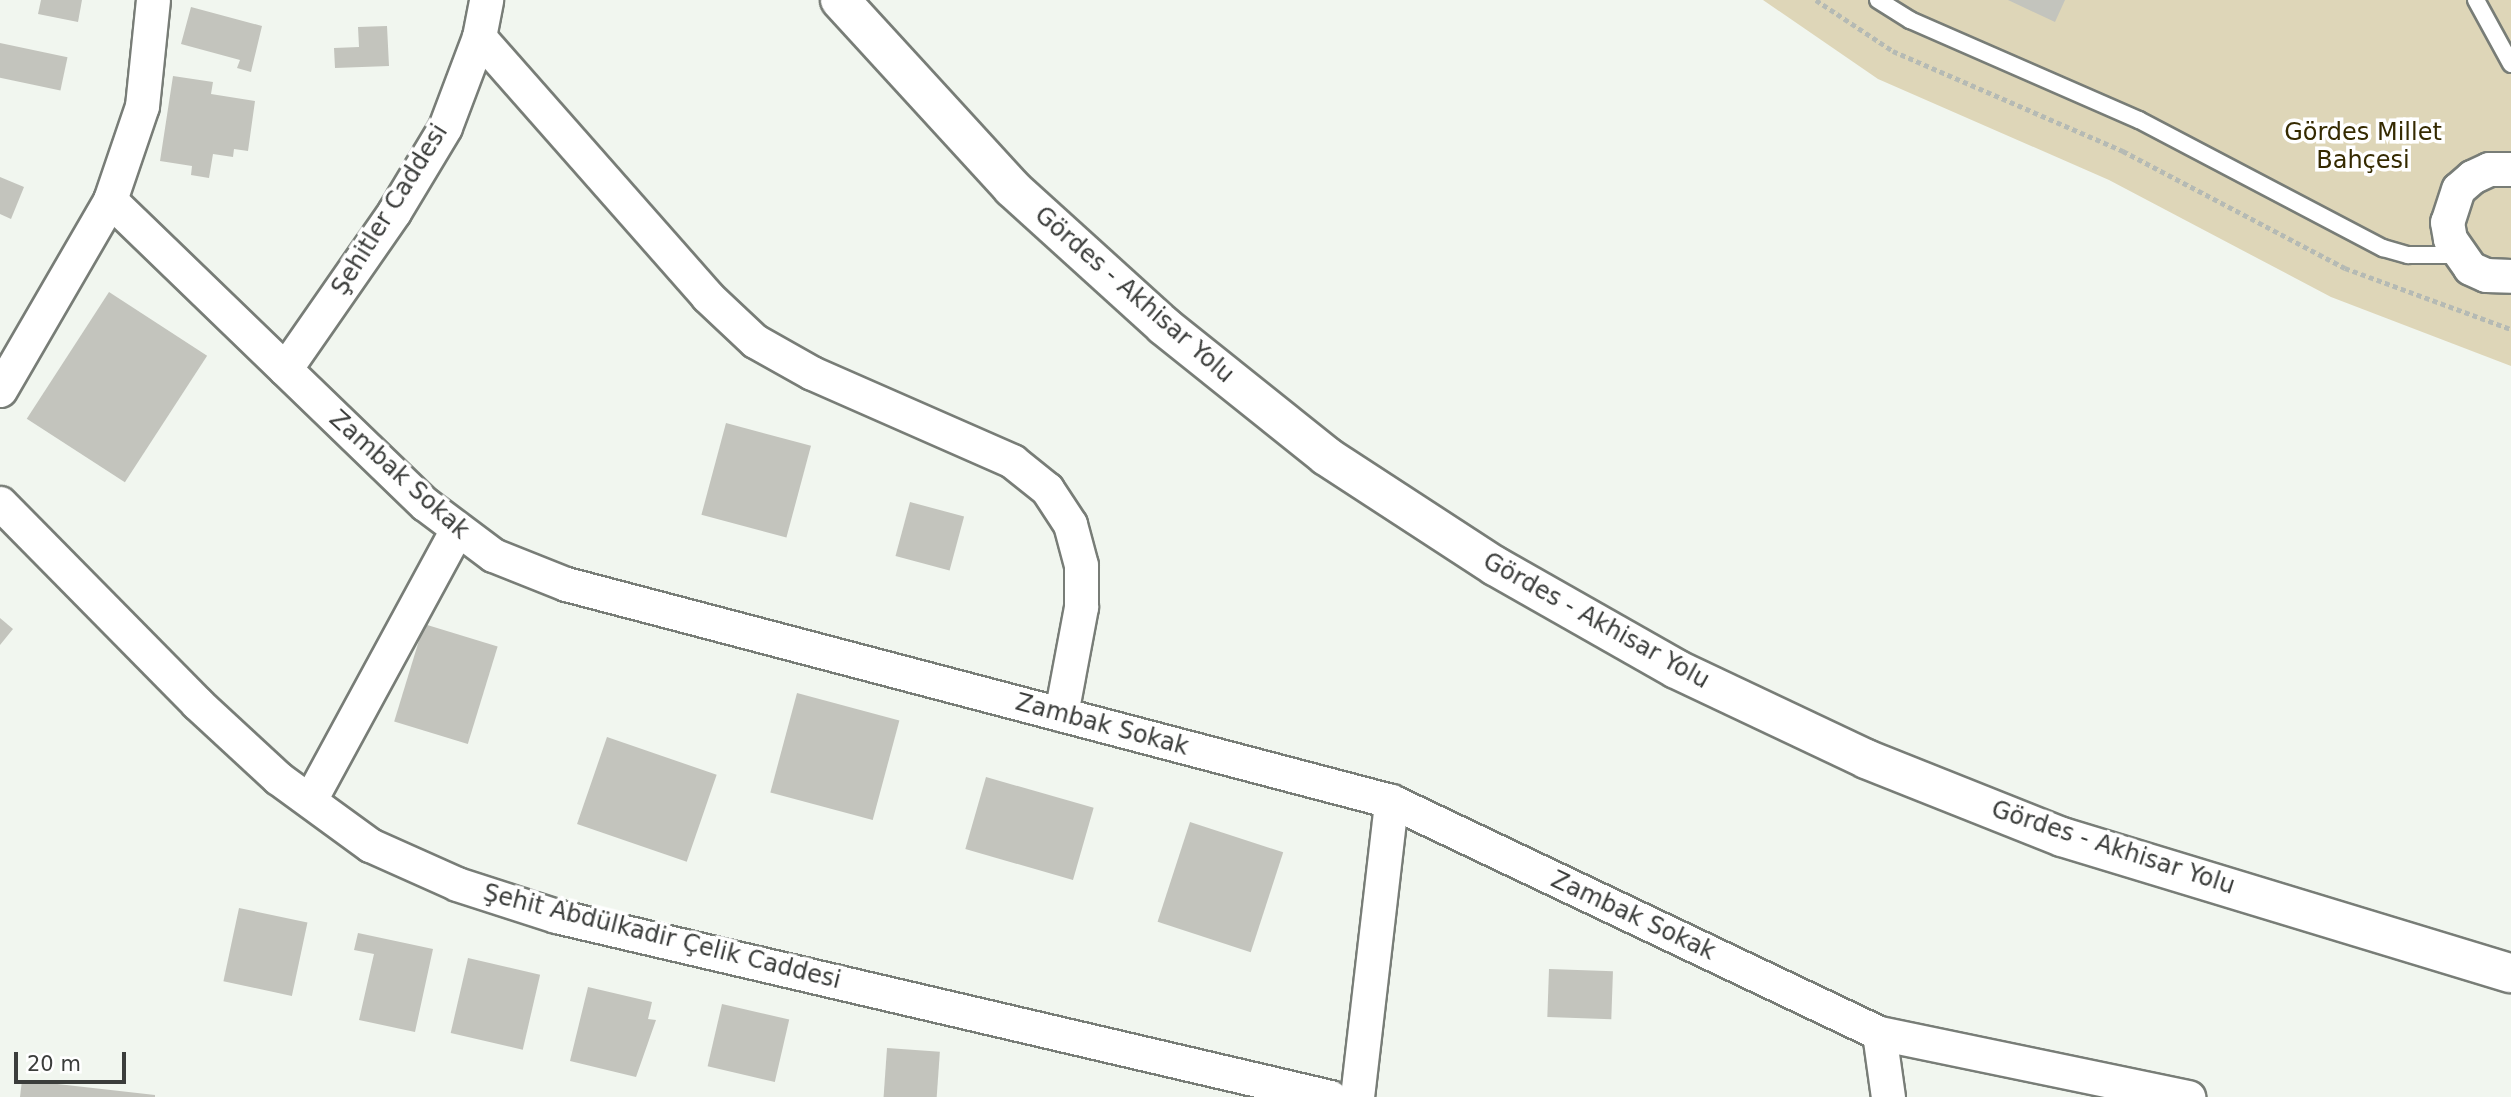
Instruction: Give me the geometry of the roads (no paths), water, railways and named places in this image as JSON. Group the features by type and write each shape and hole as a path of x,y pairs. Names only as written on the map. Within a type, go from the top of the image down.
{"main road":[{"name":"Gördes - Akhisar Yolu","path":"840,0 1012,188 1164,326 1326,456 1495,566 1676,669 1890,769 2062,837 2511,973"}],"street":[{"path":"0,390 110,200 142,106 153,0"},
{"name":"Şehitler Caddesi","path":"285,369 394,212 445,127 479,37 485,0"},
{"path":"479,37 707,296 755,341 812,373 1012,461 1047,489 1070,524 1081,565 1081,607 1061,714"},
{"path":"2508,280 2470,268 2458,255 2447,222 2458,189 2489,169 2511,169"},
{"name":"Zambak Sokak","path":"110,200 456,531 494,555 566,584 1391,801 1880,1033 2188,1097"},
{"name":"Şehit Abdülkadir Çelik Caddesi","path":"0,503 197,703 310,800 370,845 457,884 556,916 1330,1097"},
{"path":"310,800 456,531"},
{"path":"1357,1097 1391,801"},
{"path":"1880,1033 1888,1097"}],"lane":[{"path":"1878,0 1910,20 2139,120 2383,248 2408,255 2458,255"},
{"path":"2476,0 2511,64"}],"park label":[{"name":"Gördes Millet Bahçesi","path":"2363,147"}]}
